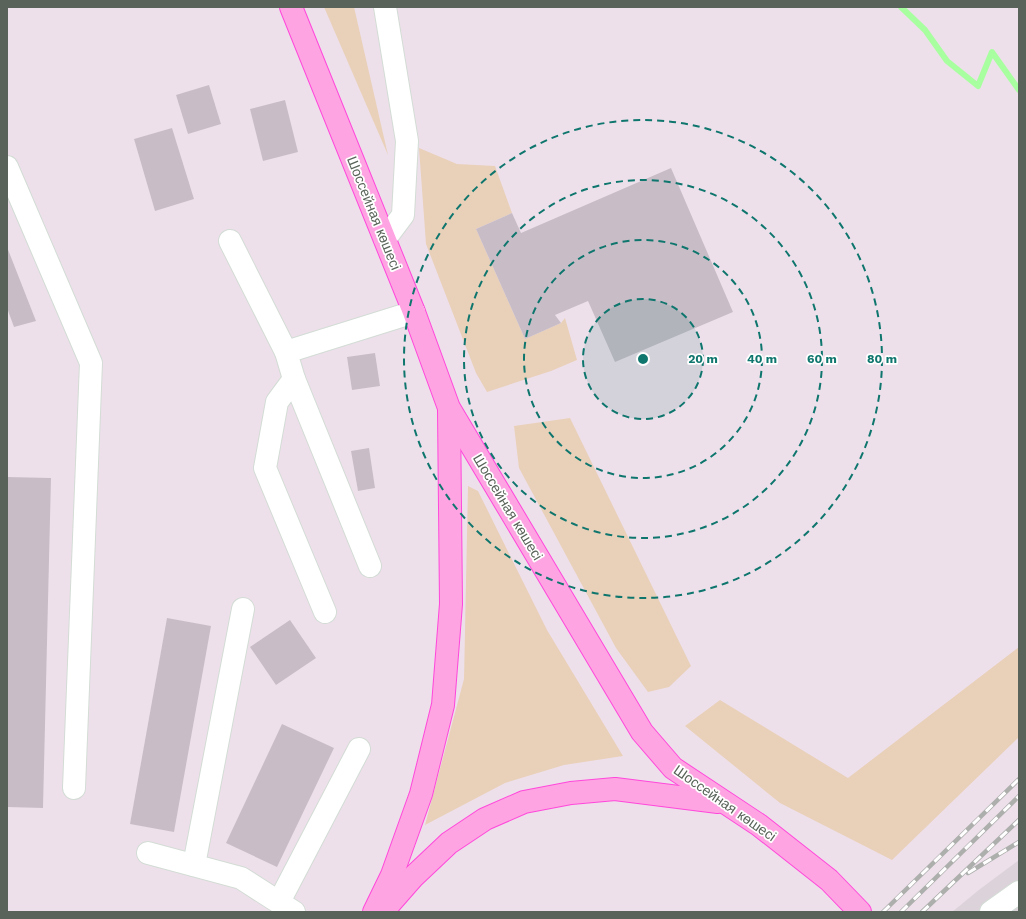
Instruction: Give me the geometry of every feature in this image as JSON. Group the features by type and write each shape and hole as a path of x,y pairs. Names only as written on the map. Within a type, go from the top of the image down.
{"main road":[{"name":"Шоссейная көшесі","path":"291,7 414,312 449,408 642,732 673,768 759,825 829,880 860,912"},
{"path":"374,912 392,875 421,794 443,706 451,604 449,408"},
{"path":"382,912 413,877 449,843 485,819 524,802 571,792 615,789 725,803"}],"street":[{"path":"385,7 407,141 403,215 385,239"},
{"path":"7,167 91,363 74,788"},
{"path":"230,241 286,352 294,379 370,566"},
{"path":"286,352 414,312"},
{"path":"294,379 277,402 265,468 325,612"},
{"path":"194,865 243,609"},
{"path":"148,854 241,878 286,907 359,749"},
{"path":"991,912 1019,892"}],"shaded area":[{"path":"324,7 354,7 388,155"},
{"path":"419,148 457,164 495,166 512,213 476,229 525,339 561,323 565,318 577,360 551,371 487,392 476,373 426,244"},
{"path":"570,418 691,666 669,687 648,692 616,648 519,468 514,426"},
{"path":"468,486 478,491 547,630 623,756 564,765 505,783 425,825 464,679"},
{"path":"1019,647 1019,737 892,860 780,803 685,726 720,700 848,778"},
{"path":"1019,860 1019,912 952,912 980,889"}],"building":[{"path":"209,85 221,124 188,134 176,95"},
{"path":"285,100 298,152 263,161 250,109"},
{"path":"172,128 194,199 155,211 134,139"},
{"path":"671,168 733,312 615,362 588,301 555,315 561,323 525,339 476,229 512,213 521,233"},
{"path":"7,247 36,321 14,327 7,308"},
{"path":"375,353 380,386 352,390 347,357"},
{"path":"369,448 375,488 358,491 351,451"},
{"path":"7,477 51,478 43,808 7,807"},
{"path":"167,618 211,626 174,832 130,824"},
{"path":"290,620 316,658 276,685 250,647"},
{"path":"282,724 334,748 277,867 226,843"}],"waterway":[{"path":"901,7 925,30 947,61 978,86 992,52 1019,90"}],"railway":[{"path":"883,912 1019,779"},
{"path":"901,912 1019,796"},
{"path":"922,912 1019,820"},
{"path":"968,873 1019,842"}]}
